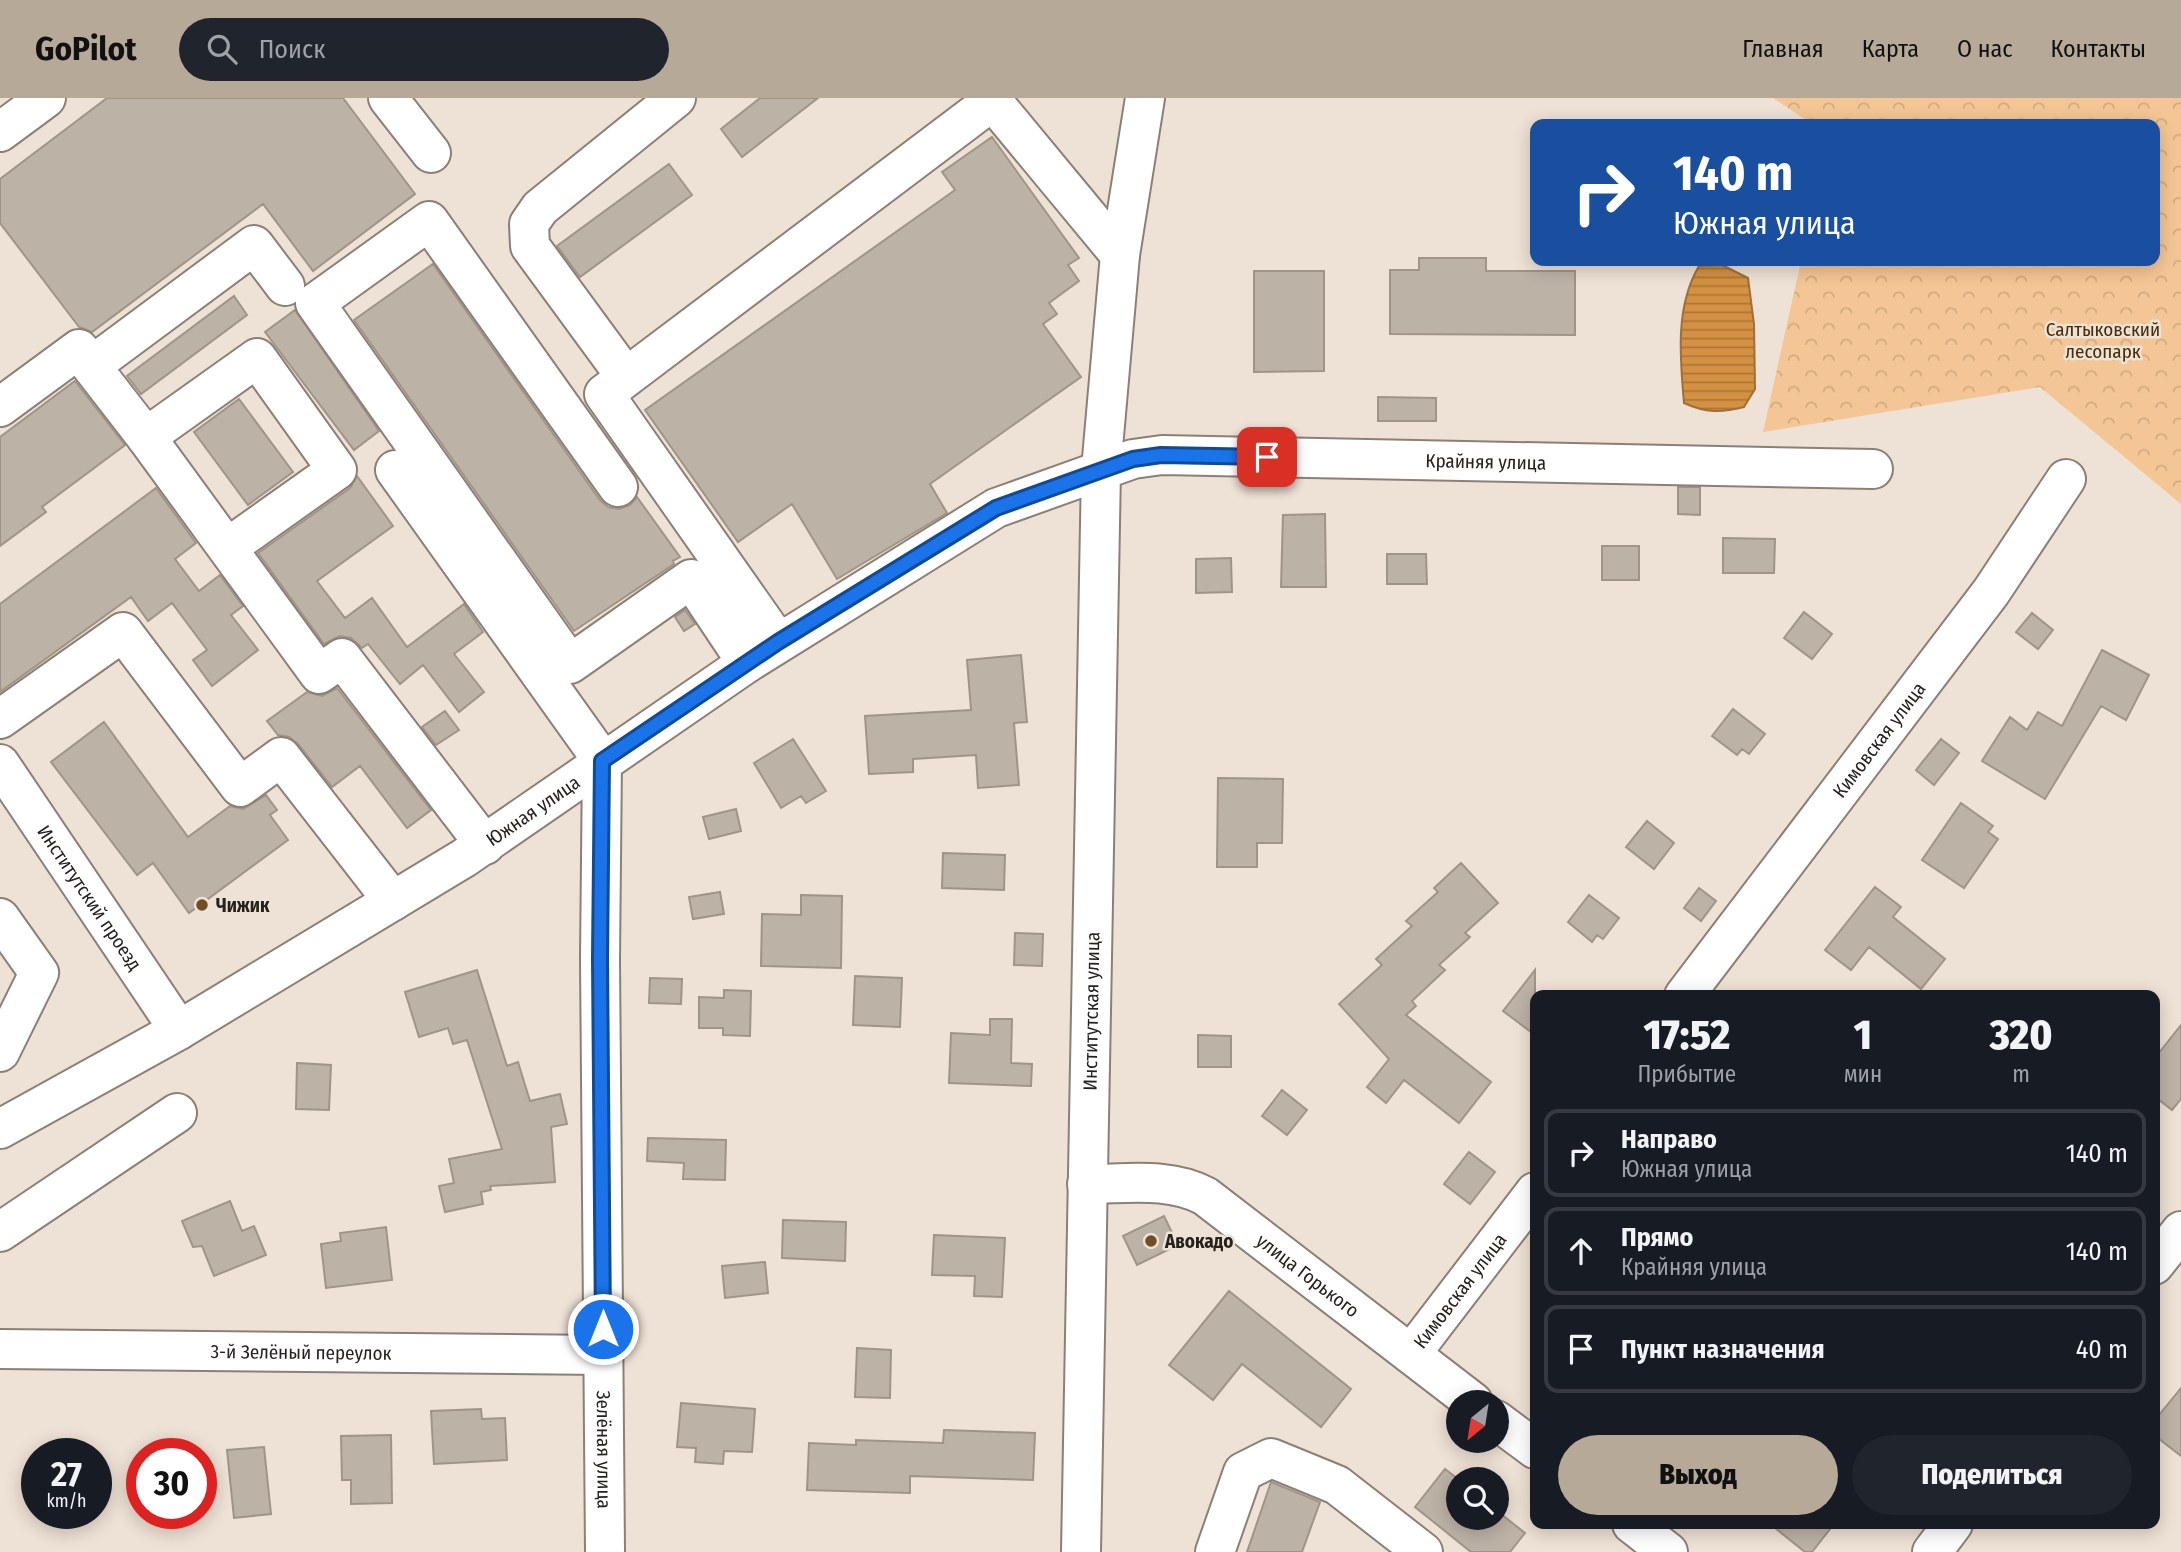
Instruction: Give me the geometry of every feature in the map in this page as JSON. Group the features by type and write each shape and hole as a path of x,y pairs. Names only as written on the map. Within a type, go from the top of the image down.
{"street":[{"path":"0,132 46,98"},
{"path":"388,98 430,153"},
{"path":"626,377 530,246 529,224 540,208 676,98"},
{"name":"Институтская улица","path":"1081,1552 1101,470 1120,255 1144,98"},
{"path":"778,642 604,394 990,99 1120,255"},
{"path":"618,487 429,221 316,303 570,664 691,579 747,663"},
{"path":"92,366 254,244 285,286"},
{"path":"0,407 79,349 319,674 342,657 485,845"},
{"path":"146,437 257,358 337,470 227,548"},
{"name":"Крайняя улица","path":"1101,470 1133,459 1161,455 1873,469"},
{"path":"395,470 602,761"},
{"name":"Южная улица","path":"0,1129 179,1030 485,845 602,761 778,642 996,508 1101,470"},
{"name":"Кимовская улица","path":"1689,990 1991,592 2066,479"},
{"path":"0,719 123,632 240,786 281,757 393,901"},
{"name":"Зелёная улица","path":"602,761 600,959 605,1552"},
{"name":"Институтский проезд","path":"0,764 179,1030"},
{"path":"0,918 38,973 0,1052"},
{"path":"0,1232 177,1113"},
{"name":"улица Горького","path":"1087,1184 1164,1183 1187,1186 1205,1196 1458,1390"},
{"name":"Кимовская улица","path":"1411,1354 1530,1199"},
{"path":"2160,1257 2181,1231"},
{"name":"3-й Зелёный переулок","path":"0,1349 603,1355"},
{"path":"1509,1430 1530,1446"},
{"path":"1215,1552 1243,1472 1271,1458 1336,1485 1423,1552"},
{"path":"1641,1529 1668,1552"},
{"path":"1932,1552 1949,1529"}],"green space":[{"name":"Салтыковский лесопарк","path":"1773,98 2181,98 2181,504 2040,387 1763,432 1800,266 2160,266 2160,119 1804,119"}],"shaded area":[{"path":"1699,266 1724,266 1748,278 1754,324 1755,389 1744,407 1714,411 1684,403 1681,333 1691,282"}],"building":[{"path":"107,98 343,98 415,194 313,271 263,204 92,332 79,327 0,223 0,179"},
{"path":"760,98 818,98 742,157 721,129"},
{"path":"992,137 1079,258 1068,265 1079,281 1049,303 1057,314 1043,324 1081,377 930,484 947,513 837,579 792,504 738,542 645,410 955,190 942,172"},
{"path":"669,164 692,195 580,277 557,246"},
{"path":"1419,258 1486,258 1486,271 1575,271 1575,335 1390,334 1390,270 1419,270"},
{"path":"433,264 600,500 608,507 619,509 630,505 637,497 680,557 673,561 674,564 574,631 354,320"},
{"path":"1254,271 1324,271 1324,371 1254,372"},
{"path":"234,296 247,315 141,394 127,376"},
{"path":"295,310 379,431 354,450 265,332"},
{"path":"75,381 125,445 42,507 46,512 0,546 0,437"},
{"path":"1378,397 1436,398 1436,421 1378,421"},
{"path":"239,399 293,472 248,505 194,432"},
{"path":"357,476 393,526 317,581 345,618 372,598 407,647 464,604 483,632 454,654 484,692 459,712 423,665 400,684 368,644 362,648 351,638 340,636 324,644 258,553 350,488"},
{"path":"1678,487 1700,487 1700,515 1678,514"},
{"path":"156,488 196,543 175,559 199,591 220,575 243,606 231,615 258,650 212,686 193,660 207,650 172,603 148,621 131,597 0,692 0,604"},
{"path":"1325,514 1326,587 1281,587 1283,515"},
{"path":"1723,538 1775,539 1774,573 1723,573"},
{"path":"1602,546 1639,546 1639,580 1602,580"},
{"path":"1387,554 1426,554 1427,584 1387,584"},
{"path":"1231,558 1232,592 1196,593 1196,559"},
{"path":"685,610 695,624 684,631 675,617"},
{"path":"1804,612 1832,634 1812,659 1784,638"},
{"path":"2032,613 2053,630 2038,649 2016,632"},
{"path":"2102,650 2149,675 2126,720 2101,706 2045,799 1982,761 2010,717 2027,730 2038,712 2062,726"},
{"path":"1021,655 1027,722 1014,723 1019,785 978,788 976,755 913,759 913,772 869,774 865,716 971,710 967,660"},
{"path":"337,688 431,810 407,828 360,766 332,787 298,744 289,737 278,735 267,721 307,692 322,696"},
{"path":"1733,709 1765,734 1749,754 1742,749 1737,755 1712,736"},
{"path":"445,711 459,730 436,745 422,727"},
{"path":"104,722 188,837 230,806 243,809 266,795 277,810 270,815 288,840 189,913 153,863 137,875 51,762"},
{"path":"793,739 826,791 806,803 801,796 781,808 754,763"},
{"path":"1941,739 1959,753 1934,785 1916,770"},
{"path":"1218,778 1283,779 1282,843 1257,843 1257,867 1217,867"},
{"path":"1961,803 1993,826 1988,832 1998,839 1964,888 1922,860"},
{"path":"736,809 741,831 709,839 703,817"},
{"path":"1647,821 1674,843 1654,869 1626,847"},
{"path":"943,853 1005,855 1004,890 942,888"},
{"path":"1461,863 1498,903 1465,933 1470,937 1439,965 1445,970 1412,1001 1416,1006 1406,1015 1491,1082 1459,1123 1404,1080 1386,1103 1367,1087 1389,1059 1339,1004 1382,965 1376,959 1412,926 1406,921 1438,892 1434,888"},
{"path":"1875,887 1901,907 1893,917 1945,959 1921,989 1869,947 1851,970 1825,950"},
{"path":"1699,888 1716,901 1701,921 1684,908"},
{"path":"720,892 724,914 693,919 689,897"},
{"path":"801,895 842,896 841,968 761,966 762,914 801,915"},
{"path":"1589,895 1619,918 1603,939 1597,935 1592,942 1568,922"},
{"path":"1015,933 1043,934 1042,966 1014,965"},
{"path":"477,970 507,1066 518,1062 530,1101 560,1094 567,1124 551,1127 555,1182 490,1186 491,1190 481,1192 483,1204 445,1212 439,1186 454,1183 449,1159 502,1149 467,1040 453,1044 448,1028 419,1037 405,992"},
{"path":"1535,970 1535,990 1530,990 1530,1031 1503,1011"},
{"path":"855,976 902,978 900,1027 853,1025"},
{"path":"650,978 682,979 681,1004 649,1003"},
{"path":"724,990 751,991 750,1036 723,1035 723,1028 699,1028 699,997 724,998"},
{"path":"990,1019 1012,1019 1011,1063 1032,1064 1031,1086 949,1083 951,1033 990,1035"},
{"path":"2181,1025 2181,1099 2172,1110 2160,1101 2160,1051"},
{"path":"1198,1035 1231,1036 1231,1067 1198,1067"},
{"path":"297,1063 331,1065 329,1110 296,1109"},
{"path":"1282,1090 1307,1110 1287,1135 1262,1116"},
{"path":"648,1138 726,1140 725,1180 683,1179 684,1163 647,1161"},
{"path":"1469,1152 1495,1172 1470,1204 1444,1184"},
{"path":"230,1201 242,1231 254,1226 266,1255 214,1276 202,1246 193,1247 182,1221"},
{"path":"1164,1216 1178,1245 1137,1265 1123,1236"},
{"path":"783,1220 846,1222 845,1261 782,1258"},
{"path":"386,1227 392,1280 326,1288 321,1244 341,1241 340,1233"},
{"path":"934,1235 1005,1238 1002,1297 974,1296 975,1276 932,1275"},
{"path":"765,1262 768,1293 725,1298 722,1266"},
{"path":"1229,1291 1351,1389 1321,1427 1242,1364 1213,1400 1169,1365"},
{"path":"857,1348 891,1350 890,1398 855,1397"},
{"path":"2181,1388 2181,1456 2160,1440 2160,1414"},
{"path":"681,1403 755,1409 752,1452 724,1451 723,1464 695,1462 696,1448 677,1447"},
{"path":"481,1409 482,1419 505,1418 507,1460 434,1464 431,1411"},
{"path":"944,1430 1035,1433 1033,1480 910,1476 910,1493 807,1490 809,1443 856,1445 856,1440 943,1443"},
{"path":"391,1435 392,1503 351,1504 351,1480 342,1480 341,1436"},
{"path":"264,1447 271,1514 234,1518 227,1450"},
{"path":"1445,1469 1446,1530 1509,1530 1509,1520 1525,1533 1510,1552 1471,1552 1415,1507"},
{"path":"1271,1482 1320,1502 1302,1552 1247,1552"},
{"path":"1776,1529 1830,1529 1812,1552 1805,1552"}],"place":[{"name":"Чижик","path":"202,905"},
{"name":"Авокадо","path":"1151,1241"}],"route":[{"path":"603,1329 600,959 602,761 778,642 996,508 1133,459 1161,455 1267,457"}]}
